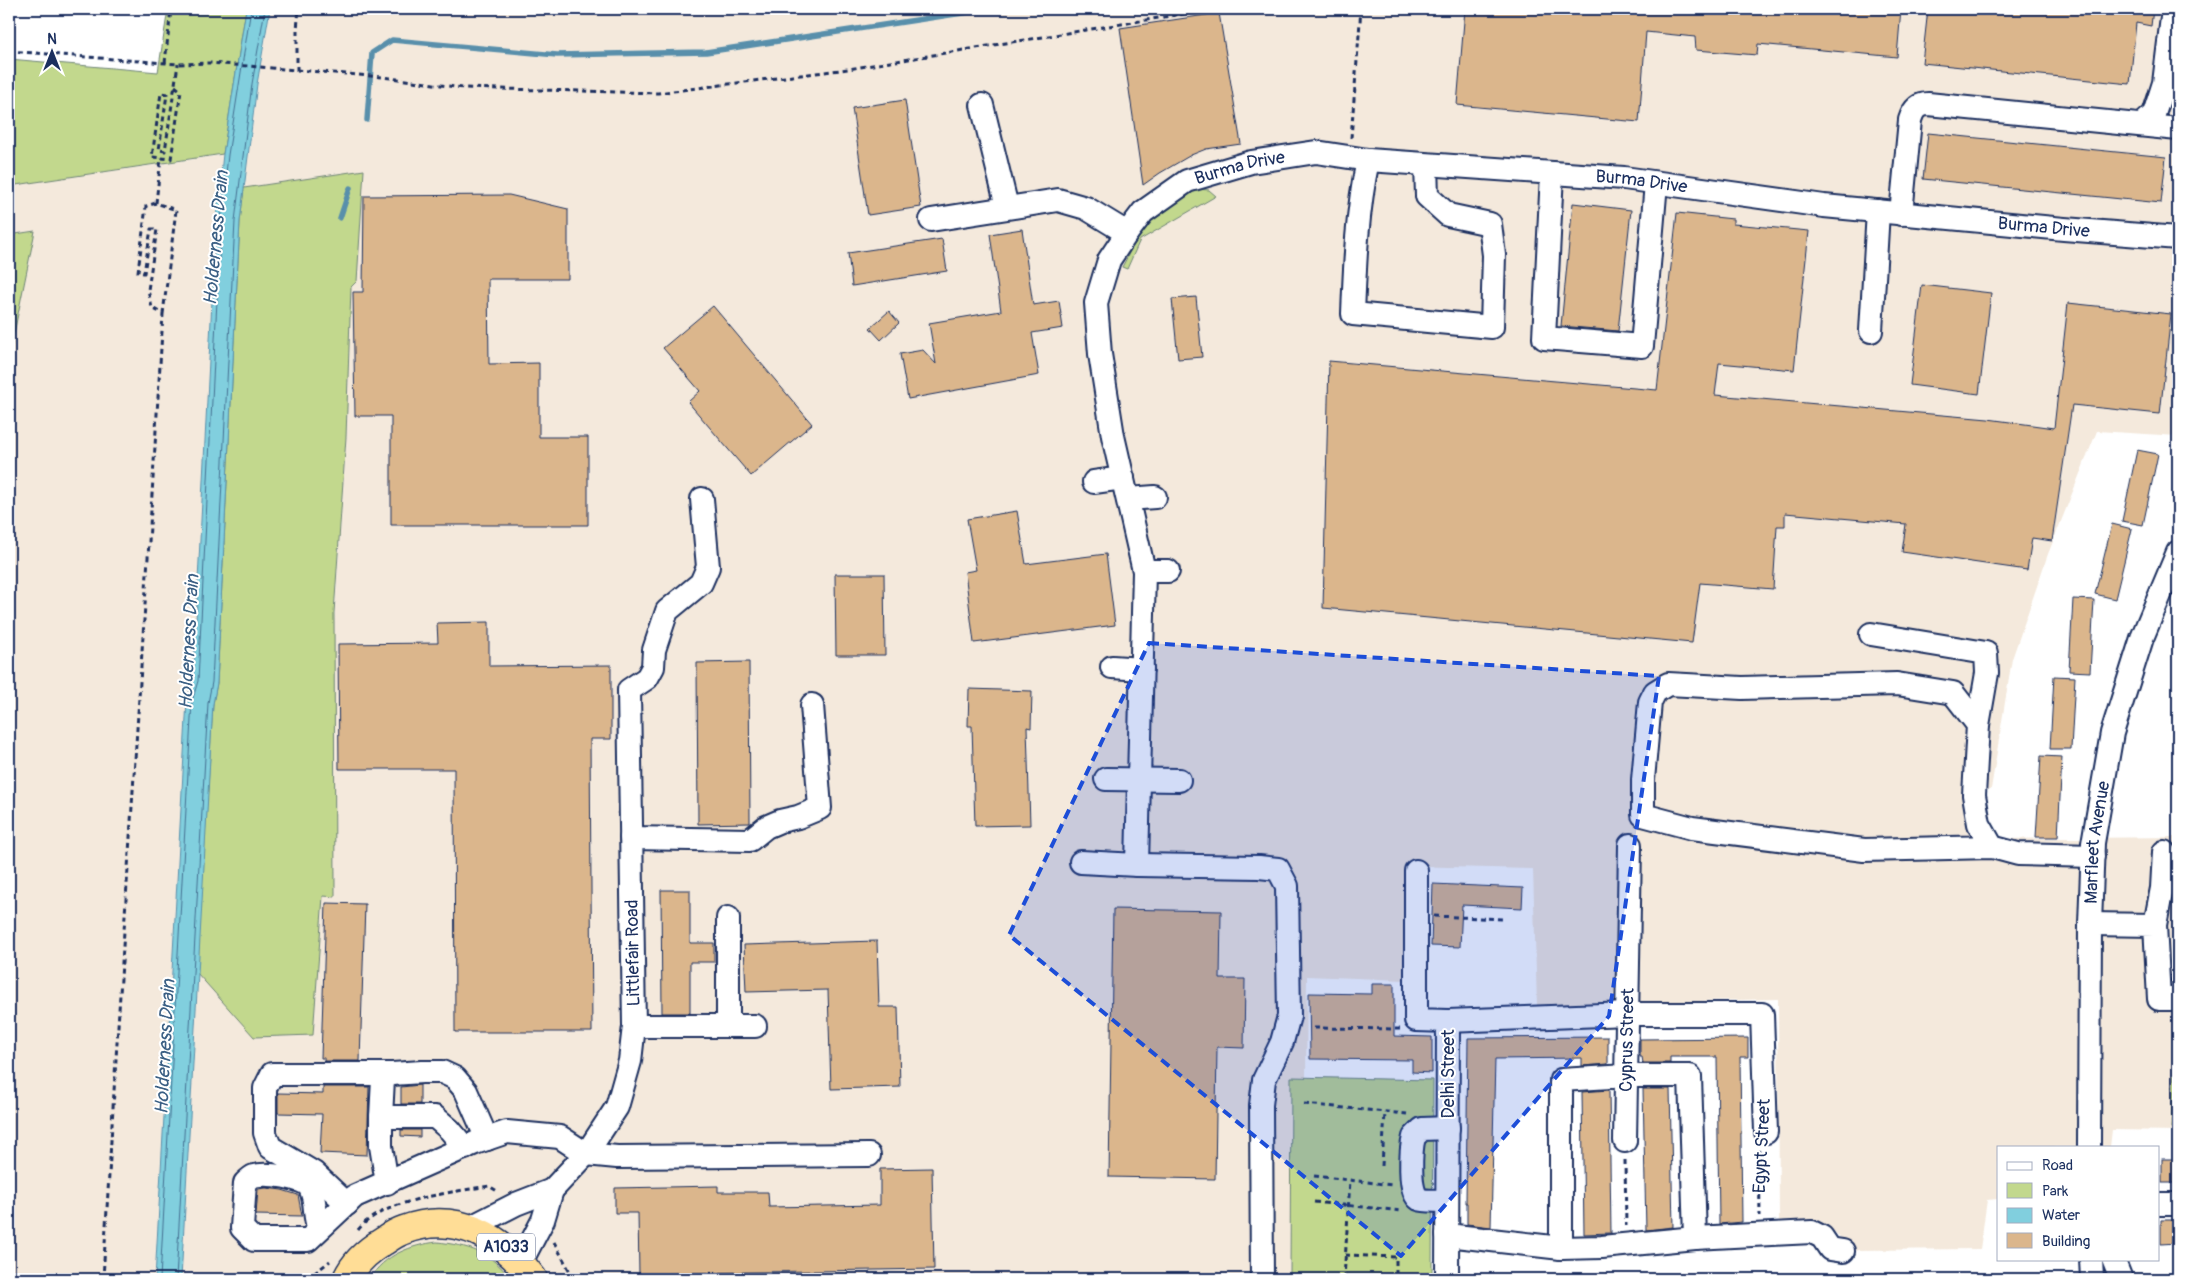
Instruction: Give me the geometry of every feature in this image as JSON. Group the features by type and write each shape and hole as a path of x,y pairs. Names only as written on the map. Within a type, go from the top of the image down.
{"highway":[{"name":"A1033","path":"346,1277 370,1250 403,1230 420,1225 445,1224 469,1228 489,1236 506,1248 527,1271"}],"street":[{"path":"2143,124 2154,114 2164,83 2173,9"},
{"path":"1901,214 1910,120 1913,111 1920,105 1928,104 2178,128"},
{"path":"982,105 1007,207"},
{"name":"Burma Drive","path":"1137,865 1144,571 1113,436 1100,354 1096,303 1109,260 1126,233 1143,212 1187,181 1251,162 1316,152 1359,158 1656,183 1824,206 1901,214 2178,238"},
{"path":"1359,158 1362,190 1356,240 1353,314 1492,327 1494,255 1490,224 1448,215 1427,196 1426,164"},
{"path":"1552,173 1544,338 1642,346 1656,183"},
{"path":"931,220 1058,200 1086,208 1126,233"},
{"path":"1871,331 1878,211"},
{"path":"1094,482 1155,497"},
{"name":"Littlefair Road","path":"469,1228 516,1204 552,1190 586,1154 617,1107 630,1061 634,1026 629,690 646,678 653,667 654,650 667,611 701,584 708,567 702,499"},
{"name":"Marfleet Avenue","path":"2089,1146 2090,924 2093,843 2112,733 2142,638 2178,552"},
{"path":"1144,571 1168,571"},
{"path":"1871,634 1986,652 1986,673 1978,725 1974,795 1979,824 1992,847"},
{"path":"1112,667 1142,668"},
{"path":"1978,725 1953,693 1916,686 1852,684 1742,688 1668,684 1655,692 1650,702 1643,780 1643,815 1692,828 1864,850 1992,847 2018,854 2093,856"},
{"path":"632,838 750,840 766,827 780,820 798,817 820,808 812,705"},
{"path":"1106,779 1179,780"},
{"name":"Cyprus Street","path":"1625,1141 1630,845"},
{"path":"2164,852 2162,888 2155,925 2159,999 2178,999"},
{"path":"1081,862 1278,869 1286,886 1289,1016 1282,1042 1264,1080 1261,1105 1262,1279"},
{"name":"Delhi Street","path":"1416,871 1416,1020 1448,1020 1447,1279"},
{"path":"728,918 728,1026"},
{"path":"2090,924 2155,925"},
{"path":"1448,1020 1628,1014"},
{"name":"Egypt Street","path":"1628,1014 1762,1014 1766,1132"},
{"path":"634,1026 756,1026"},
{"path":"347,1204 314,1173 270,1147 265,1133 266,1088 272,1074 442,1072 456,1078 466,1091 487,1139"},
{"path":"387,1183 381,1146 381,1117 383,1079 392,1074"},
{"path":"1561,1248 1561,1080 1626,1076 1690,1076 1695,1238"},
{"path":"381,1117 435,1117 450,1130 465,1148"},
{"path":"1447,1201 1419,1199 1414,1194 1412,1186 1414,1137 1422,1129 1448,1128"},
{"path":"314,1235 355,1196 465,1148 507,1132 560,1137 586,1154 616,1157 868,1155"},
{"name":"Littlefair Road","path":"527,1271 552,1190"},
{"path":"2160,1204 2178,1204"},
{"path":"1447,1235 1561,1248 1602,1247 1695,1238 1812,1232 1822,1237 1830,1249 1843,1251"},
{"path":"2091,1260 2092,1279"},
{"path":"2113,1260 2121,1279"}],"path":[{"path":"165,64 171,9"},
{"path":"297,71 299,9"},
{"path":"536,9 569,12 581,9"},
{"path":"9,52 165,64 210,63 383,77 463,88 658,93 848,69 1213,9"},
{"path":"1359,158 1361,9"},
{"path":"175,86 181,91 171,159 152,157 161,93 167,94 158,150 165,152 178,64"},
{"path":"156,203 161,158"},
{"path":"103,1279 121,956 163,314 176,210 156,203 146,206 138,272 144,273 151,228 158,229 148,290 152,308 163,314"},
{"path":"1416,915 1504,919"},
{"path":"1314,1028 1401,1029 1416,1020"},
{"path":"1304,1104 1407,1114"},
{"path":"1382,1166 1385,1112"},
{"name":"Egypt Street","path":"1760,1219 1759,1148 1766,1132"},
{"path":"1625,1141 1626,1234"},
{"path":"1314,1176 1412,1186"},
{"path":"1344,1279 1350,1180"},
{"path":"1314,1202 1410,1212"},
{"path":"1345,1255 1396,1257 1396,1279"}],"highlighted area":[{"path":"1149,643 1659,676 1609,1016 1401,1256 1009,935"}],"shaded area":[{"path":"270,9 2178,9 2178,436 2097,431 2048,554 2012,659 1991,789 1980,790 1977,811 1991,812 1989,839 2178,837 2178,1131 2112,1130 2110,1146 1997,1146 1997,1199 1987,1200 1980,1249 1854,1250 1827,1225 1779,1225 1778,999 1537,1005 1533,869 1407,866 1405,980 1307,976 1306,1077 1291,1077 1290,1279 510,1279 506,1271 372,1276 370,1279 181,1279 197,973 254,1037 313,1035 323,896 335,897 333,639 346,437 351,287 357,281 298,181 219,193 216,220 193,681 187,700 155,1279 9,1279 9,358 35,231 9,235 9,186 249,151 257,84"}],"green space":[{"path":"168,9 246,9 223,154 9,186 9,59 158,72"},
{"path":"364,170 357,281 351,287 346,437 334,613 335,897 323,896 313,1035 254,1037 197,973 213,704 217,683 240,221 244,188"},
{"path":"1198,189 1209,190 1216,196 1140,240 1127,269 1122,267 1137,239 1151,221 1173,202"},
{"path":"35,231 9,358 9,235"},
{"path":"2176,1025 2178,1025 2178,1128 2171,1128"},
{"path":"1291,1077 1433,1080 1432,1279 1290,1279"},
{"path":"437,1242 469,1248 488,1257 510,1279 370,1279 382,1264 399,1253"}],"water":[{"name":"Holderness Drain","path":"246,9 270,9 257,84 240,221 217,683 213,704 181,1279 155,1279 187,700 193,681 216,220 223,154"}],"building":[{"path":"1465,9 1901,9 1897,57 1758,44 1757,55 1696,50 1695,37 1646,32 1639,122 1457,105"},
{"path":"1928,9 2153,9 2151,26 2136,23 2130,84 1922,63"},
{"path":"1219,13 1241,144 1206,149 1191,155 1143,185 1120,28"},
{"path":"905,100 921,207 868,215 852,108"},
{"path":"1928,133 2166,157 2161,203 1923,179"},
{"path":"509,195 568,209 568,279 488,279 489,364 539,363 539,437 588,437 588,525 391,525 391,416 355,416 353,292 363,292 364,196"},
{"path":"1573,203 1631,210 1618,331 1561,326"},
{"path":"1677,213 1733,219 1733,224 1809,231 1794,370 1719,363 1715,395 1988,419 2054,428 2068,303 2171,314 2160,414 2072,405 2052,541 2032,538 2027,570 1902,552 1906,524 1785,513 1785,526 1777,526 1773,589 1700,583 1692,643 1323,608 1329,361 1657,390"},
{"path":"1022,229 1033,305 1059,301 1063,328 1032,333 1039,375 908,399 900,354 923,350 936,364 929,323 1001,311 990,234"},
{"path":"942,239 947,271 852,286 848,253"},
{"path":"1922,285 1991,293 1979,394 1910,385"},
{"path":"1196,297 1202,357 1178,359 1172,299"},
{"path":"713,306 812,424 751,476 688,402 700,391 663,348"},
{"path":"889,311 899,323 881,340 870,328"},
{"path":"2137,450 2158,454 2143,525 2122,521"},
{"path":"1017,511 1026,564 1106,554 1115,625 974,643 965,572 976,570 967,519"},
{"path":"2112,524 2132,529 2115,599 2095,594"},
{"path":"835,574 884,574 885,655 836,655"},
{"path":"2073,599 2094,600 2090,672 2069,671"},
{"path":"489,622 489,666 611,665 611,739 590,739 592,1032 455,1032 454,769 339,769 338,644 438,643 437,623"},
{"path":"749,662 750,823 698,824 697,663"},
{"path":"2054,676 2075,677 2071,749 2050,749"},
{"path":"969,689 1032,691 1031,728 1027,727 1030,825 975,826 972,726 968,726"},
{"path":"2041,756 2062,757 2058,837 2036,837"},
{"path":"1433,884 1523,888 1522,908 1462,905 1460,947 1431,946"},
{"path":"661,890 690,890 690,943 714,943 714,962 690,962 690,1013 662,1013"},
{"path":"326,903 365,904 360,1061 324,1061 324,1058 321,1058"},
{"path":"1113,909 1221,911 1220,979 1245,979 1244,1048 1217,1047 1215,1179 1109,1177"},
{"path":"877,941 879,1007 898,1007 900,1087 831,1089 828,990 746,992 744,945"},
{"path":"1372,984 1394,984 1394,1036 1432,1037 1432,1073 1412,1072 1412,1060 1310,1059 1309,993 1372,994"},
{"path":"1608,1037 1608,1064 1582,1066 1582,1058 1495,1059 1491,1227 1467,1224 1468,1038"},
{"path":"1748,1038 1748,1057 1740,1057 1742,1222 1719,1224 1717,1057 1670,1057 1670,1063 1643,1063 1642,1057 1640,1057 1640,1039"},
{"path":"420,1085 420,1104 401,1104 401,1087"},
{"path":"323,1087 369,1087 367,1155 320,1153 322,1114 278,1113 278,1093 323,1094"},
{"path":"1643,1089 1670,1089 1673,1227 1646,1230"},
{"path":"1609,1090 1611,1233 1584,1234 1582,1092"},
{"path":"401,1130 420,1130 420,1137 401,1136"},
{"path":"2162,1159 2178,1159 2178,1183 2162,1183"},
{"path":"932,1168 934,1269 639,1274 638,1213 615,1213 615,1188 718,1186 718,1192 768,1192 769,1207 880,1205 880,1169"},
{"path":"266,1188 298,1195 302,1216 256,1215 258,1189"},
{"path":"2161,1220 2178,1220 2178,1243 2161,1244"}],"waterway":[{"path":"367,120 372,53 392,40 557,55 706,52 989,9"},
{"path":"340,218 350,188"}]}
